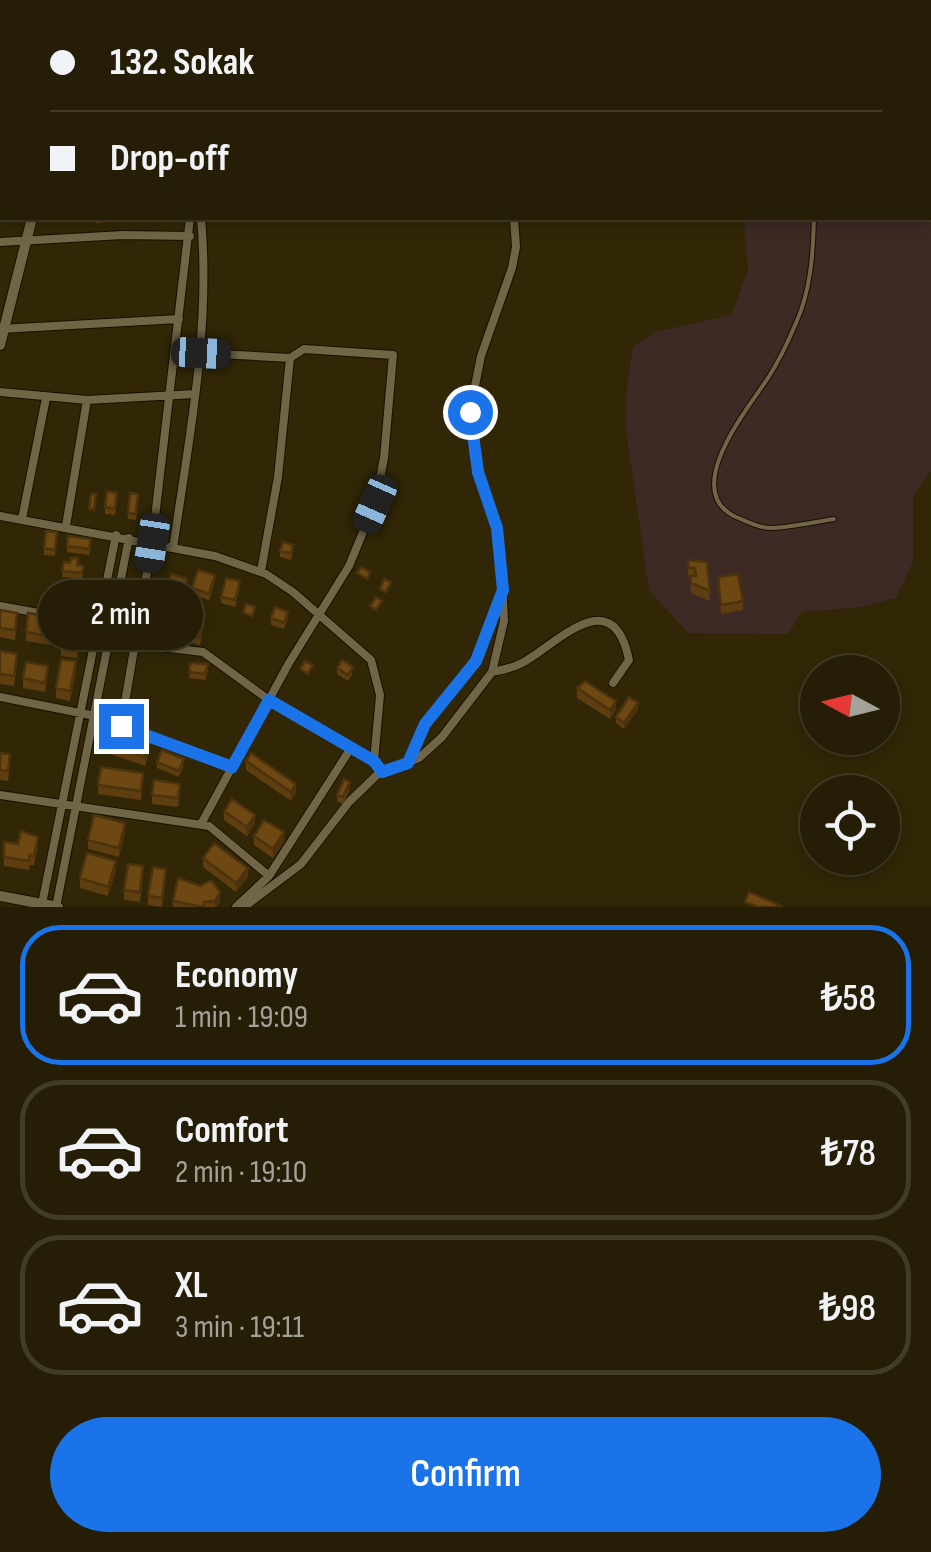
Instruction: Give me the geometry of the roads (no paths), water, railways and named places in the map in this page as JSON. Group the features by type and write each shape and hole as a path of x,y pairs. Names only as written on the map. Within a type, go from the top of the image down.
{"street":[{"path":"0,344 32,220"},
{"path":"121,726 152,543 190,220"},
{"path":"173,548 201,353 201,220"},
{"path":"244,907 301,864 349,802 382,772 408,763 442,737 492,672 504,621 503,590 497,528 478,472 470,412 481,356 512,268 516,247 514,220"},
{"path":"0,242 123,235 190,236"},
{"path":"0,288 15,289"},
{"path":"2,329 180,319"},
{"path":"201,353 290,358 304,349 393,354 379,490 349,566 201,824"},
{"path":"261,571 278,477 290,358"},
{"path":"0,392 86,400 195,394"},
{"path":"22,519 46,398"},
{"path":"66,526 86,400"},
{"path":"0,516 116,535 215,556 261,571 293,592 350,645 365,653 377,674 380,712 374,761"},
{"path":"42,904 116,535"},
{"path":"0,896 57,907 129,538"},
{"path":"408,763 425,724 476,661 503,590"},
{"path":"0,606 99,624"},
{"path":"492,672 518,666 573,627 589,622 606,623 620,634 629,660 613,683"},
{"path":"135,644 203,652 269,700 374,761 382,772"},
{"path":"0,697 95,716 232,767"},
{"path":"236,907 269,876 351,748"},
{"path":"0,795 209,826 269,876"}],"lane":[{"path":"814,220 809,283 799,318 769,377 726,440 715,491 720,506 728,513 756,525 776,528 834,519"}]}
